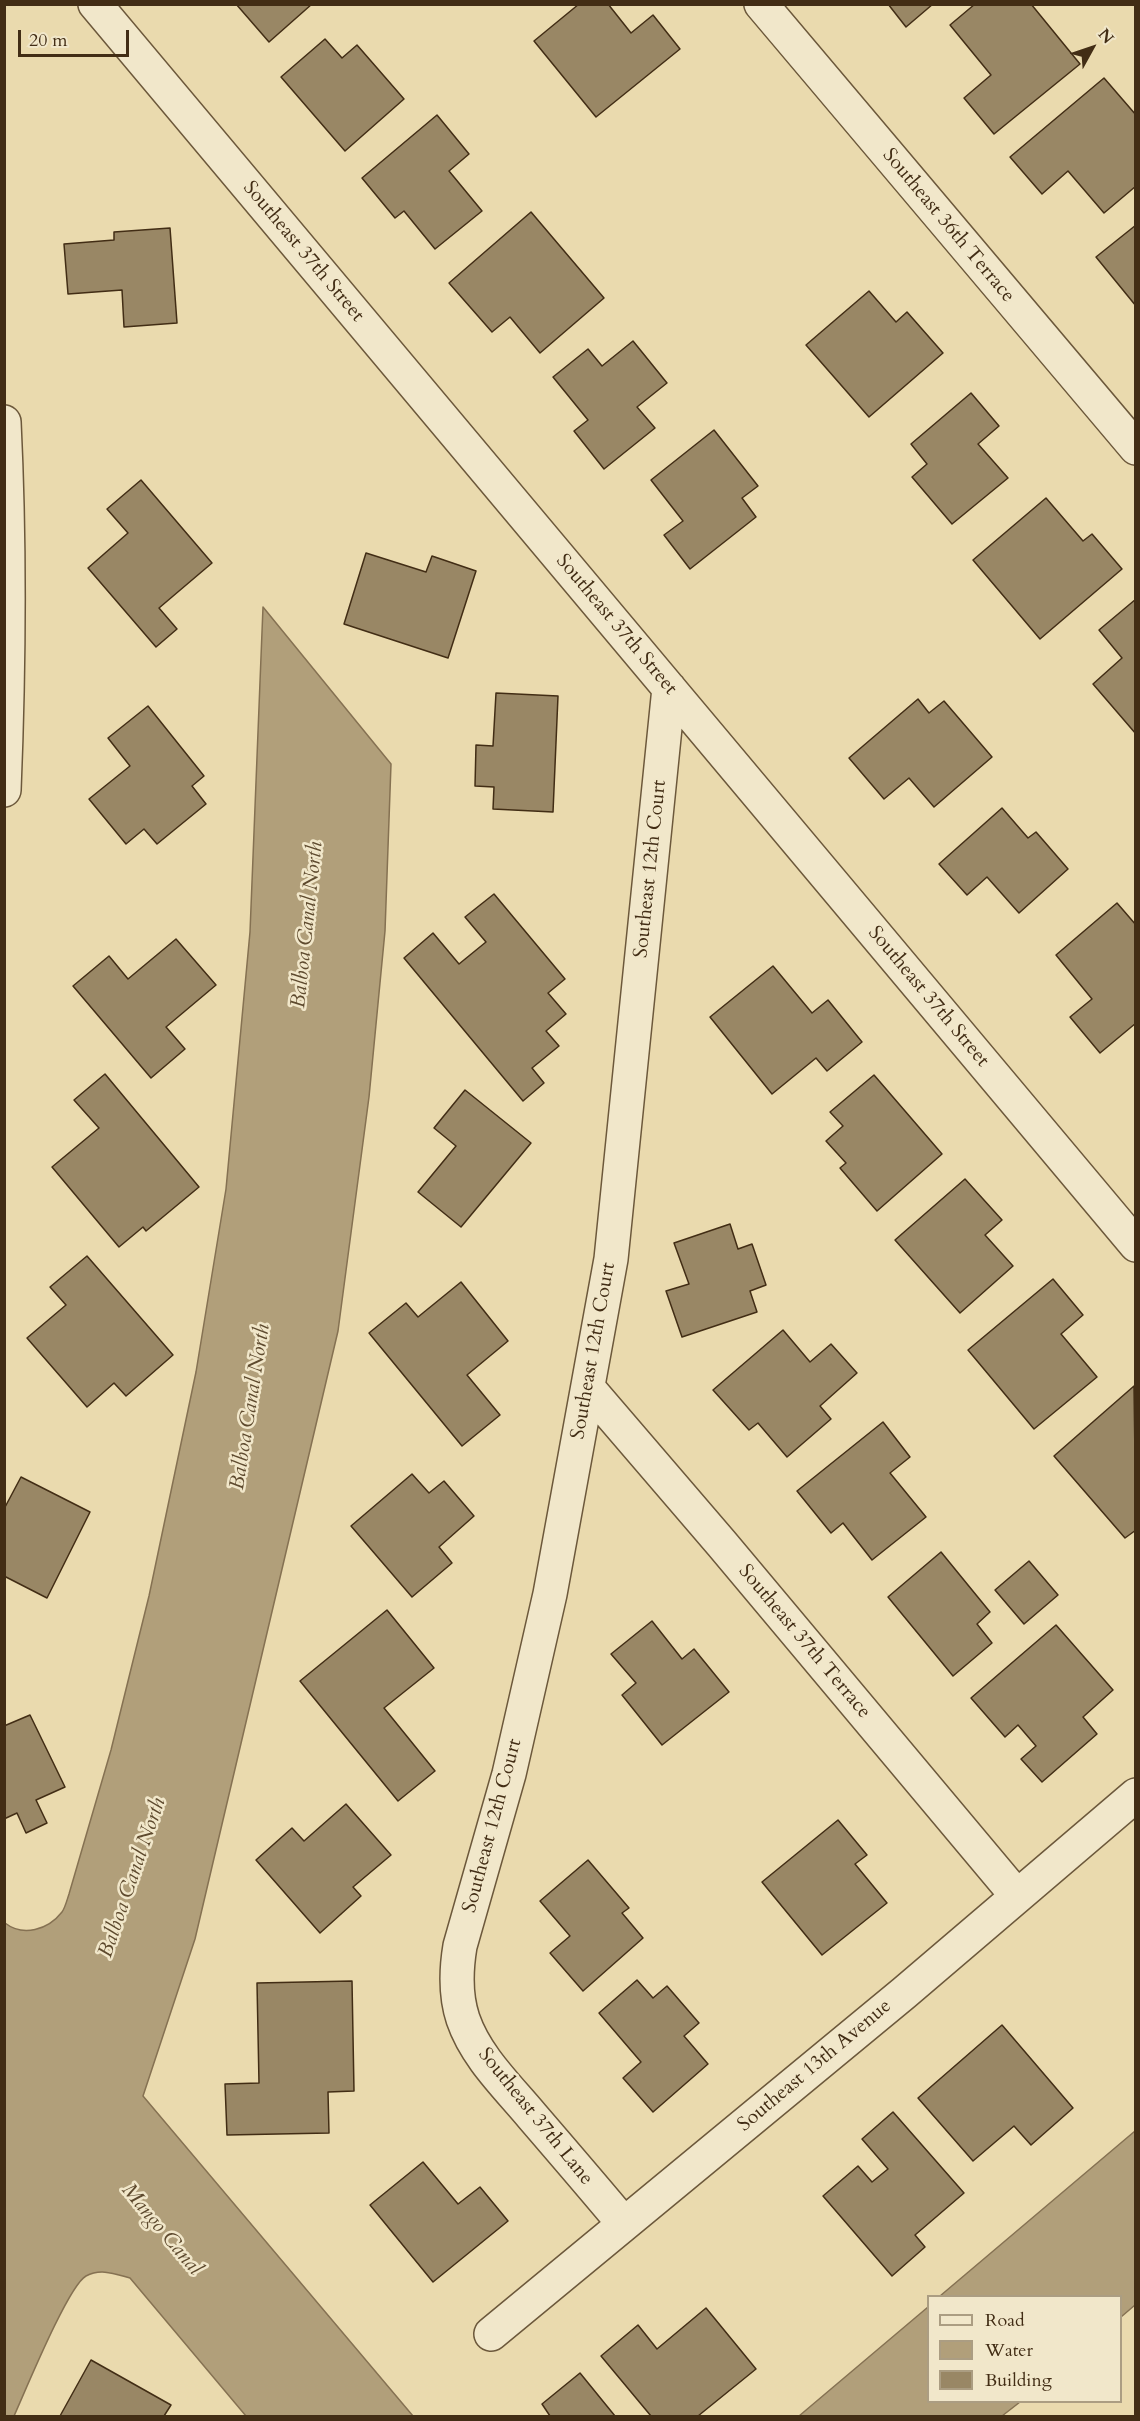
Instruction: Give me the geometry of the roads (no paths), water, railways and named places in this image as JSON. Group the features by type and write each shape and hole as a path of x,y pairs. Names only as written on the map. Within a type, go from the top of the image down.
{"street":[{"name":"Southeast 37th Street","path":"95,4 1136,1245"},
{"name":"Southeast 36th Terrace","path":"761,4 1136,448"},
{"path":"4,422 8,498 4,790"},
{"name":"Southeast 12th Court","path":"459,2003 457,1972 460,1946 509,1774 550,1594 611,1259 669,688"},
{"name":"Southeast 37th Terrace","path":"589,1389 1017,1896"},
{"name":"Southeast 13th Avenue","path":"491,2334 904,1993 1136,1795"},
{"name":"Southeast 37th Lane","path":"459,2003 469,2033 488,2064 624,2224"}],"water":[{"path":"263,607 391,764 385,931 369,1097 338,1331 195,1939 143,2096 413,2416 246,2416 130,2278 97,2272 86,2276 78,2284 58,2318 14,2416 5,2416 5,1923 20,1930 35,1930 56,1918 66,1904 111,1750 149,1596 196,1372 226,1189 250,932"},
{"path":"1135,2131 1135,2305 1122,2316 1122,2295 941,2295"},
{"path":"927,2308 927,2403 1019,2403 1002,2416 799,2416"}],"water label":[{"name":"Balboa Canal North","path":"308,925"},
{"name":"Balboa Canal North","path":"251,1407"},
{"name":"Balboa Canal North","path":"133,1878"},
{"name":"Mango Canal","path":"161,2230"}]}
